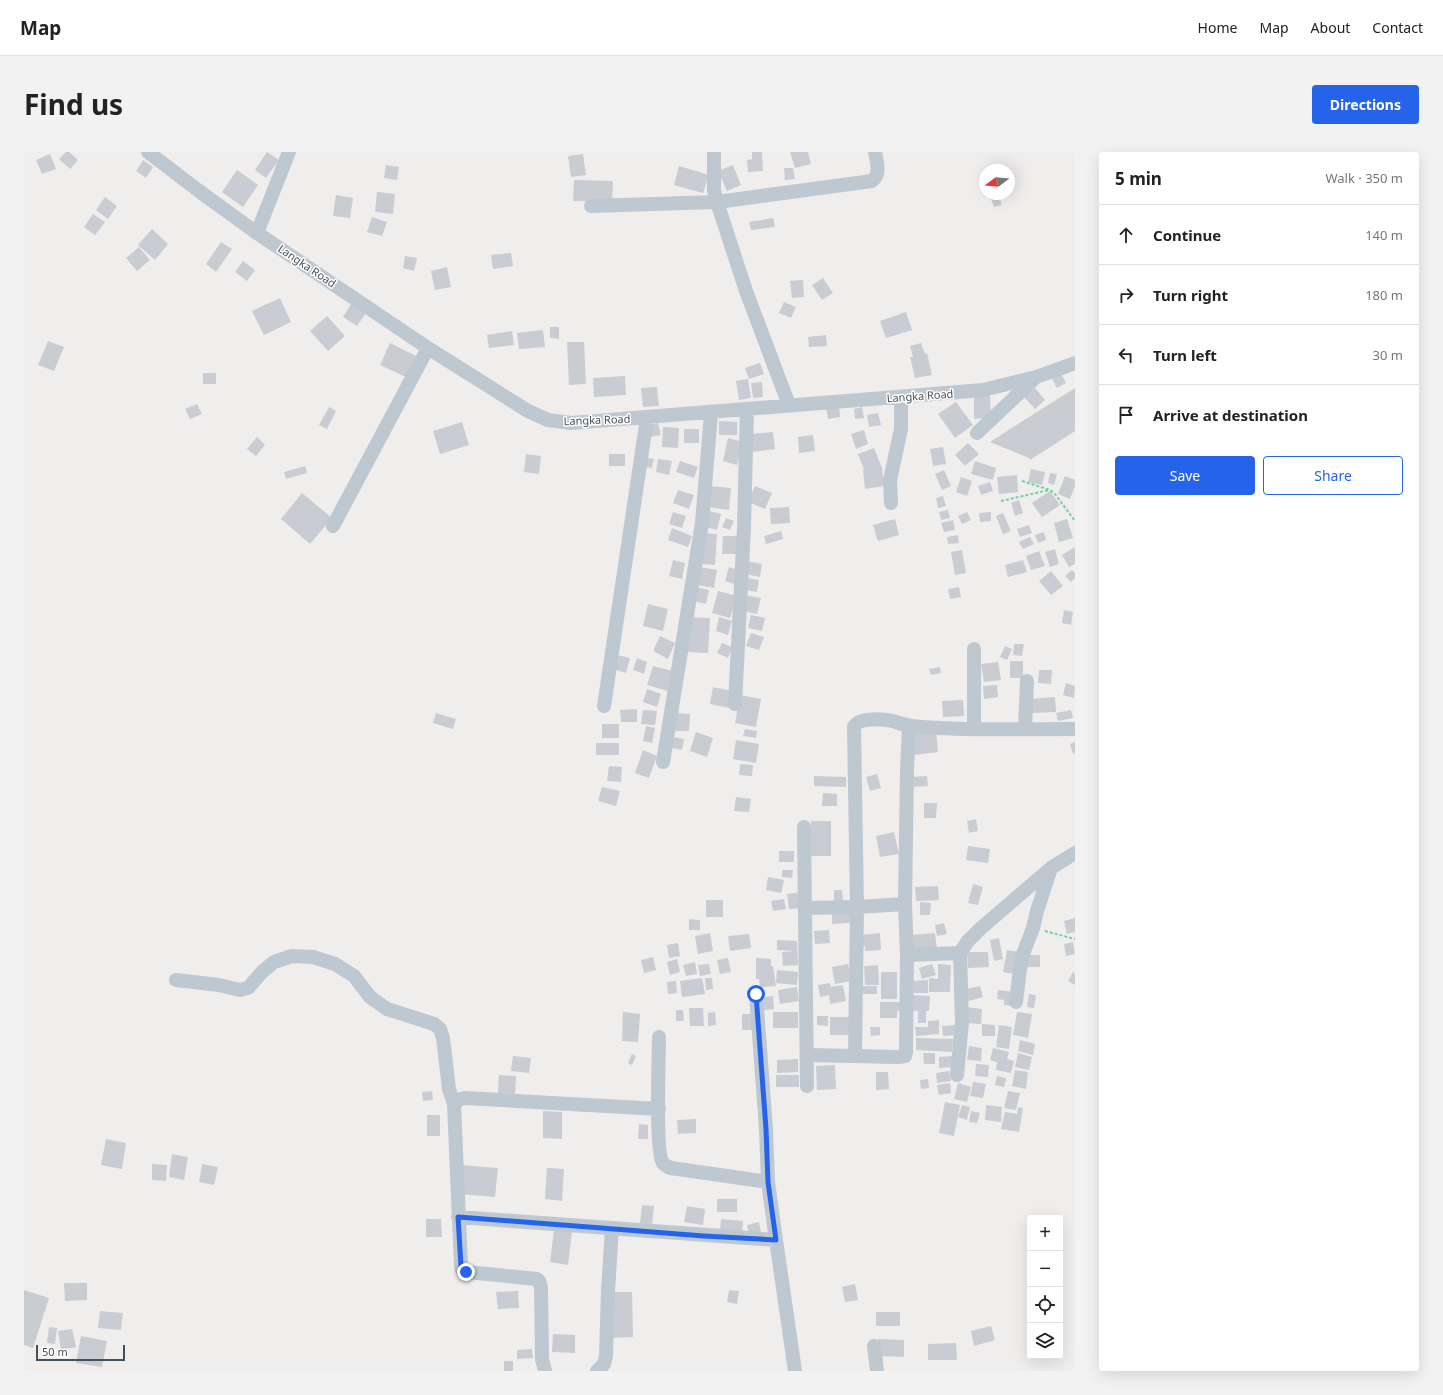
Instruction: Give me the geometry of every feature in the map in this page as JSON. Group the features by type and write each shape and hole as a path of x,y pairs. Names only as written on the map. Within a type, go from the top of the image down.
{"street":[{"name":"Langka Road","path":"148,152 257,233 428,348 528,411 548,420 571,423 647,418 983,390 1036,377 1075,363"},
{"path":"257,233 288,152"},
{"path":"714,152 714,190 716,202 746,291 789,405"},
{"path":"591,206 716,202 872,181 876,177 878,171 875,152"},
{"path":"333,526 428,348"},
{"path":"977,433 1036,377"},
{"path":"891,503 890,480 901,429 900,397"},
{"path":"735,704 744,527 747,409"},
{"path":"663,762 702,523 711,413"},
{"path":"604,706 647,418"},
{"path":"974,649 974,728"},
{"path":"1025,729 1027,681"},
{"path":"856,1056 857,907 855,724 859,722 878,720 892,721 909,726 1075,729"},
{"path":"807,1056 905,1056 907,1049 907,955 905,904 909,726"},
{"path":"804,827 807,1086"},
{"path":"957,1075 962,1022 960,954 968,941 980,929 1051,868 1075,853"},
{"path":"1016,1002 1022,962 1051,868"},
{"path":"805,908 905,904"},
{"path":"907,955 960,954"},
{"path":"176,980 219,985 240,990 248,988 262,972 274,962 292,956 313,957 335,964 354,976 370,997 388,1008 434,1024 440,1029 443,1038 448,1089 454,1104 458,1217 462,1270 466,1272 537,1279 539,1281 541,1287 542,1359 545,1371"},
{"path":"756,994 766,1129 768,1182 794,1371"},
{"path":"659,1037 658,1109 660,1156 663,1164 671,1168 768,1182"},
{"path":"454,1104 460,1099 465,1098 658,1109"},
{"path":"458,1217 704,1236 776,1240"},
{"path":"597,1371 604,1364 606,1356 612,1228"},
{"path":"874,1346 877,1371"}],"path":[{"path":"1022,481 1050,490 1055,494 1075,521"},
{"path":"1001,501 1050,490"},
{"path":"1033,928 1075,939"}],"building":[{"path":"66,152 69,152 78,160 70,169 59,159"},
{"path":"267,152 279,160 266,178 255,170"},
{"path":"752,152 762,152 763,171 748,172 747,160 752,159"},
{"path":"790,152 808,152 811,164 795,168"},
{"path":"50,154 56,169 42,174 36,160"},
{"path":"583,154 586,175 571,177 568,156"},
{"path":"143,160 153,167 146,178 136,171"},
{"path":"386,165 399,167 397,180 384,178"},
{"path":"733,165 741,185 727,191 718,171"},
{"path":"679,166 709,175 703,193 674,185"},
{"path":"784,168 793,168 795,179 785,180"},
{"path":"237,170 258,185 243,207 222,192"},
{"path":"574,180 613,181 612,202 573,201"},
{"path":"377,192 395,194 393,214 375,212"},
{"path":"336,195 353,198 350,218 333,216"},
{"path":"105,197 117,206 108,219 96,210"},
{"path":"991,200 1000,200 1002,205 994,207"},
{"path":"93,214 105,222 95,235 84,227"},
{"path":"372,217 387,222 382,236 367,232"},
{"path":"773,218 775,227 751,230 749,222"},
{"path":"152,229 168,244 155,260 138,245"},
{"path":"221,242 232,249 216,272 206,264"},
{"path":"139,247 150,260 137,271 126,258"},
{"path":"511,253 513,266 493,269 491,255"},
{"path":"405,256 417,258 414,271 403,268"},
{"path":"243,261 255,270 247,281 235,272"},
{"path":"447,267 451,287 435,290 431,271"},
{"path":"823,278 833,293 822,300 812,285"},
{"path":"803,280 804,297 792,298 790,281"},
{"path":"280,298 291,322 264,335 252,311"},
{"path":"784,302 796,307 791,318 779,313"},
{"path":"351,304 366,313 357,326 343,317"},
{"path":"906,312 912,330 886,338 880,321"},
{"path":"327,316 345,336 328,351 310,331"},
{"path":"550,327 559,327 559,339 550,338"},
{"path":"543,330 545,347 519,349 517,333"},
{"path":"512,331 514,345 489,348 487,335"},
{"path":"826,335 827,346 809,347 808,337"},
{"path":"48,341 64,347 54,371 38,365"},
{"path":"567,342 584,342 586,384 569,385"},
{"path":"390,343 416,356 406,377 380,365"},
{"path":"921,343 925,354 927,353 932,375 915,378 910,357 913,357 910,346"},
{"path":"760,363 764,374 749,379 745,368"},
{"path":"1060,372 1066,383 1057,388 1051,377"},
{"path":"203,373 216,373 216,384 203,384"},
{"path":"625,376 626,395 594,397 593,378"},
{"path":"748,379 751,398 739,400 736,381"},
{"path":"762,382 763,397 753,398 751,383"},
{"path":"657,387 659,406 643,407 641,388"},
{"path":"1035,388 1045,400 1035,409 1024,397"},
{"path":"1075,388 1075,431 1030,460 1029,458 990,442"},
{"path":"974,395 990,395 991,418 974,419"},
{"path":"956,402 973,425 955,438 938,414"},
{"path":"197,404 202,414 190,419 185,409"},
{"path":"839,405 840,417 828,419 826,406"},
{"path":"329,407 336,411 327,429 319,425"},
{"path":"862,407 864,418 855,419 854,409"},
{"path":"878,413 881,425 869,427 867,415"},
{"path":"719,421 737,422 737,435 719,435"},
{"path":"462,422 469,445 440,454 433,431"},
{"path":"658,423 661,435 650,437 647,426"},
{"path":"663,427 679,428 678,448 662,447"},
{"path":"684,429 699,429 699,443 684,443"},
{"path":"864,430 868,444 856,449 851,434"},
{"path":"773,432 775,449 751,452 749,434"},
{"path":"813,435 815,451 799,453 798,437"},
{"path":"257,437 265,445 256,456 247,449"},
{"path":"728,438 743,442 737,465 723,461"},
{"path":"968,443 979,454 965,466 955,455"},
{"path":"943,447 946,464 933,466 930,449"},
{"path":"874,448 882,468 884,486 865,489 864,470 858,454"},
{"path":"526,454 541,456 539,474 524,472"},
{"path":"609,454 625,454 625,466 609,466"},
{"path":"642,457 654,459 652,468 641,466"},
{"path":"658,459 672,461 669,475 656,472"},
{"path":"680,461 698,467 694,478 676,472"},
{"path":"975,461 996,468 993,480 971,474"},
{"path":"305,466 307,473 286,479 284,472"},
{"path":"1031,469 1045,472 1042,485 1028,482"},
{"path":"944,470 951,486 942,490 935,474"},
{"path":"1050,473 1057,474 1054,485 1048,483"},
{"path":"1017,475 1018,492 999,494 997,477"},
{"path":"1065,476 1075,480 1075,486 1070,499 1058,494"},
{"path":"961,477 972,481 967,496 956,492"},
{"path":"990,482 993,491 981,495 978,486"},
{"path":"709,486 731,488 729,510 707,507"},
{"path":"755,486 772,493 765,509 748,502"},
{"path":"678,490 694,495 689,509 673,503"},
{"path":"1050,491 1060,505 1042,517 1032,503"},
{"path":"302,493 332,518 310,544 281,519"},
{"path":"943,496 946,506 938,508 936,498"},
{"path":"1019,500 1023,513 1015,516 1011,503"},
{"path":"789,507 790,523 771,524 770,508"},
{"path":"948,510 950,518 941,520 939,512"},
{"path":"709,511 721,514 717,530 705,527"},
{"path":"673,512 686,516 682,528 669,524"},
{"path":"967,512 971,520 962,524 958,516"},
{"path":"991,512 991,521 980,522 979,513"},
{"path":"1003,513 1011,531 1003,534 996,516"},
{"path":"726,518 734,521 730,530 722,527"},
{"path":"895,519 899,535 878,541 873,525"},
{"path":"1067,519 1073,538 1059,542 1054,523"},
{"path":"953,520 955,530 944,532 941,523"},
{"path":"1029,525 1032,533 1020,537 1017,529"},
{"path":"672,528 692,536 688,547 668,540"},
{"path":"781,531 783,539 766,544 764,536"},
{"path":"1044,532 1046,540 1038,543 1035,535"},
{"path":"702,533 717,534 715,565 699,564"},
{"path":"958,535 959,543 948,544 947,537"},
{"path":"723,536 740,536 739,554 722,554"},
{"path":"1030,537 1034,544 1023,549 1019,542"},
{"path":"1075,547 1075,564 1069,567 1062,555"},
{"path":"1055,549 1059,564 1050,567 1045,552"},
{"path":"962,550 966,573 955,575 951,552"},
{"path":"1039,551 1045,566 1031,570 1026,556"},
{"path":"673,560 685,563 682,579 669,576"},
{"path":"1023,560 1027,572 1008,577 1005,565"},
{"path":"747,561 762,564 760,577 745,574"},
{"path":"700,567 717,570 714,588 697,585"},
{"path":"729,567 738,570 734,584 725,581"},
{"path":"1072,570 1075,573 1075,578 1071,582 1065,576"},
{"path":"1051,571 1063,586 1051,595 1039,581"},
{"path":"748,578 759,580 757,592 746,590"},
{"path":"696,587 709,590 706,604 693,601"},
{"path":"959,587 961,597 950,599 948,589"},
{"path":"718,591 737,596 730,618 712,613"},
{"path":"746,595 761,598 757,614 743,611"},
{"path":"648,604 668,609 663,631 643,626"},
{"path":"1064,610 1073,612 1071,625 1062,623"},
{"path":"751,615 765,618 762,631 748,628"},
{"path":"689,617 710,618 708,653 688,652"},
{"path":"719,617 732,621 728,635 716,631"},
{"path":"751,633 764,637 759,650 746,646"},
{"path":"660,636 675,643 668,659 653,651"},
{"path":"722,643 732,647 728,658 717,653"},
{"path":"1014,644 1024,644 1022,656 1013,655"},
{"path":"1005,646 1012,649 1007,660 1000,657"},
{"path":"617,655 630,658 626,673 613,669"},
{"path":"637,658 647,662 644,674 633,670"},
{"path":"1010,661 1023,661 1023,678 1010,678"},
{"path":"998,662 1001,680 984,682 981,664"},
{"path":"653,666 673,671 668,691 647,685"},
{"path":"940,667 941,673 931,675 929,669"},
{"path":"1039,670 1052,670 1051,684 1038,683"},
{"path":"1066,683 1075,686 1074,698 1063,695"},
{"path":"997,685 998,697 984,699 983,686"},
{"path":"713,687 732,691 729,708 710,704"},
{"path":"647,689 661,694 657,707 643,702"},
{"path":"740,695 761,699 756,727 735,723"},
{"path":"1055,697 1056,712 1032,713 1031,699"},
{"path":"963,700 964,716 943,717 942,701"},
{"path":"637,709 637,722 621,722 620,710"},
{"path":"643,710 657,711 655,725 641,724"},
{"path":"1071,710 1073,718 1058,721 1056,713"},
{"path":"436,713 456,719 453,729 433,723"},
{"path":"676,713 690,714 689,731 675,731"},
{"path":"602,724 619,724 619,738 602,738"},
{"path":"646,726 655,728 652,743 643,741"},
{"path":"745,729 757,731 756,738 743,736"},
{"path":"936,731 938,752 914,755 911,734"},
{"path":"696,732 713,738 707,757 690,751"},
{"path":"673,737 684,739 682,750 672,748"},
{"path":"736,740 759,744 756,763 733,759"},
{"path":"1075,742 1075,753 1073,754 1070,744"},
{"path":"596,743 619,743 619,755 596,755"},
{"path":"643,750 657,756 649,778 635,773"},
{"path":"740,764 753,765 752,776 739,775"},
{"path":"609,766 622,767 621,782 607,781"},
{"path":"877,774 881,788 870,791 866,777"},
{"path":"814,776 846,777 846,787 814,786"},
{"path":"927,776 928,786 914,787 913,777"},
{"path":"602,787 620,791 616,806 598,801"},
{"path":"823,793 837,794 837,806 822,806"},
{"path":"736,797 751,799 749,812 734,811"},
{"path":"924,803 937,803 936,818 924,818"},
{"path":"976,819 978,831 969,833 967,821"},
{"path":"811,821 831,821 831,856 811,856"},
{"path":"894,832 899,854 880,857 876,836"},
{"path":"968,846 990,849 988,863 966,860"},
{"path":"779,851 794,851 794,862 779,862"},
{"path":"782,870 793,870 792,878 782,877"},
{"path":"768,877 784,880 781,893 766,890"},
{"path":"973,884 983,887 978,905 968,903"},
{"path":"938,886 939,900 916,901 915,887"},
{"path":"834,890 842,890 843,903 834,903"},
{"path":"802,892 803,908 789,909 787,894"},
{"path":"784,899 786,909 773,911 771,901"},
{"path":"706,900 723,900 723,917 706,917"},
{"path":"920,902 931,903 930,915 920,915"},
{"path":"850,912 851,923 832,924 832,914"},
{"path":"1075,918 1075,932 1067,934 1064,921"},
{"path":"689,919 700,920 700,930 689,930"},
{"path":"944,923 947,934 937,936 935,925"},
{"path":"829,930 830,943 815,944 814,931"},
{"path":"710,933 713,951 698,954 695,936"},
{"path":"880,933 881,950 865,951 865,946 863,947 861,935"},
{"path":"935,933 937,949 913,952 911,935"},
{"path":"749,934 751,948 730,951 728,936"},
{"path":"999,938 1003,959 994,961 990,940"},
{"path":"777,940 797,941 798,965 783,966 782,952 795,951 777,950"},
{"path":"1073,942 1075,954 1066,956 1064,944"},
{"path":"678,943 680,956 669,958 667,945"},
{"path":"1007,950 1020,952 1015,974 1003,972"},
{"path":"967,952 988,952 989,967 968,968"},
{"path":"1025,955 1040,955 1040,967 1026,967"},
{"path":"653,957 656,970 644,973 641,960"},
{"path":"728,958 731,972 720,974 717,960"},
{"path":"756,958 771,959 771,966 773,966 776,986 760,987 759,979 756,979"},
{"path":"677,959 680,972 670,975 667,962"},
{"path":"695,962 697,974 686,976 683,965"},
{"path":"709,964 711,974 700,976 698,965"},
{"path":"848,964 851,981 835,984 832,967"},
{"path":"932,964 936,975 922,979 919,968"},
{"path":"938,964 951,965 950,992 929,992 929,978 938,979"},
{"path":"878,965 879,985 865,985 864,966"},
{"path":"777,970 798,972 797,985 776,983"},
{"path":"881,972 897,972 897,999 881,999"},
{"path":"1073,972 1075,974 1075,985 1068,981"},
{"path":"702,978 705,994 682,997 680,981"},
{"path":"705,978 712,978 713,989 706,990"},
{"path":"928,980 928,993 913,993 913,981"},
{"path":"676,981 677,993 668,994 667,982"},
{"path":"830,983 831,987 843,985 846,1001 830,1004 829,995 820,997 818,985"},
{"path":"861,986 877,986 877,994 861,994"},
{"path":"980,986 983,997 969,1001 966,989"},
{"path":"797,987 799,1001 780,1004 778,990"},
{"path":"998,990 1015,992 1013,1006 1004,1005 1004,1000 997,999"},
{"path":"1029,994 1036,995 1034,1008 1027,1007"},
{"path":"912,995 930,996 929,1011 926,1011 926,1023 918,1023 918,1011 911,1011"},
{"path":"773,996 774,1009 764,1010 764,997"},
{"path":"880,1002 903,1002 904,1011 897,1011 897,1018 880,1018"},
{"path":"966,1007 982,1009 981,1024 965,1023"},
{"path":"689,1008 703,1008 704,1026 690,1026"},
{"path":"676,1010 683,1010 684,1021 676,1021"},
{"path":"623,1012 640,1014 638,1042 622,1041"},
{"path":"715,1012 716,1025 708,1026 708,1013"},
{"path":"773,1012 798,1012 798,1028 773,1028"},
{"path":"1017,1012 1032,1014 1028,1038 1013,1035"},
{"path":"742,1014 753,1014 753,1030 742,1030"},
{"path":"817,1016 828,1016 828,1026 817,1025"},
{"path":"830,1017 851,1017 851,1035 830,1035"},
{"path":"939,1020 939,1034 916,1036 915,1027 928,1027 928,1021"},
{"path":"982,1024 995,1025 995,1036 982,1036"},
{"path":"956,1025 957,1035 943,1036 942,1026"},
{"path":"999,1025 1012,1027 1009,1049 996,1047"},
{"path":"870,1027 880,1027 880,1035 871,1036"},
{"path":"916,1038 953,1039 952,1052 916,1050"},
{"path":"1020,1040 1035,1044 1033,1055 1018,1051"},
{"path":"969,1046 982,1048 981,1061 967,1060"},
{"path":"993,1048 1009,1052 1007,1059 1014,1061 1011,1073 996,1070 997,1062 990,1060"},
{"path":"923,1053 935,1053 935,1064 924,1064"},
{"path":"1018,1053 1032,1057 1029,1070 1015,1067"},
{"path":"632,1054 636,1056 632,1065 628,1063"},
{"path":"513,1056 531,1058 529,1073 511,1071"},
{"path":"954,1056 954,1067 939,1068 939,1057"},
{"path":"798,1059 798,1072 777,1073 777,1060"},
{"path":"976,1064 989,1065 988,1077 975,1076"},
{"path":"835,1065 836,1089 817,1090 816,1066"},
{"path":"1015,1070 1028,1072 1026,1089 1012,1086"},
{"path":"949,1071 951,1081 937,1083 936,1073"},
{"path":"876,1072 888,1072 889,1089 876,1090"},
{"path":"499,1075 516,1076 515,1094 498,1093"},
{"path":"776,1075 799,1075 799,1087 776,1087"},
{"path":"997,1076 1006,1078 1004,1087 995,1085"},
{"path":"928,1079 929,1088 921,1089 920,1080"},
{"path":"973,1082 986,1084 983,1098 970,1096"},
{"path":"950,1083 951,1093 939,1095 937,1085"},
{"path":"958,1083 971,1087 967,1102 954,1099"},
{"path":"432,1091 433,1100 423,1101 422,1092"},
{"path":"1008,1091 1020,1093 1016,1110 1004,1108"},
{"path":"945,1102 960,1105 954,1136 939,1133"},
{"path":"962,1105 970,1107 967,1120 958,1117"},
{"path":"986,1105 1002,1107 1001,1122 985,1120"},
{"path":"1018,1107 1023,1108 1019,1132 1001,1129 1005,1112 1017,1114"},
{"path":"543,1111 562,1112 562,1139 543,1138"},
{"path":"971,1111 980,1113 977,1123 969,1122"},
{"path":"427,1115 440,1115 440,1136 427,1136"},
{"path":"696,1119 696,1133 678,1134 677,1120"},
{"path":"639,1124 648,1125 648,1139 638,1139"},
{"path":"106,1139 126,1143 122,1169 101,1165"},
{"path":"172,1154 188,1157 184,1180 169,1177"},
{"path":"152,1164 167,1165 166,1181 152,1180"},
{"path":"202,1164 218,1167 214,1185 199,1182"},
{"path":"461,1165 498,1168 495,1197 459,1194"},
{"path":"547,1168 564,1169 562,1201 545,1199"},
{"path":"717,1199 737,1199 737,1212 717,1212"},
{"path":"642,1205 654,1206 652,1225 640,1223"},
{"path":"687,1206 705,1209 703,1225 684,1222"},
{"path":"426,1219 441,1219 442,1237 426,1237"},
{"path":"721,1219 743,1221 742,1234 720,1232"},
{"path":"759,1222 761,1232 749,1235 747,1225"},
{"path":"554,1230 572,1232 568,1265 550,1262"},
{"path":"64,1283 87,1283 87,1300 65,1301"},
{"path":"855,1284 858,1300 845,1302 842,1287"},
{"path":"24,1290 49,1298 33,1348 24,1345"},
{"path":"729,1290 739,1291 737,1304 727,1302"},
{"path":"518,1291 519,1308 498,1309 496,1292"},
{"path":"610,1292 632,1292 633,1337 611,1338"},
{"path":"100,1311 123,1313 121,1330 98,1328"},
{"path":"876,1312 900,1312 900,1326 876,1326"},
{"path":"991,1326 995,1340 974,1346 971,1331"},
{"path":"49,1327 57,1328 55,1344 47,1343"},
{"path":"72,1329 76,1347 61,1350 58,1331"},
{"path":"553,1334 575,1335 575,1353 552,1352"},
{"path":"81,1336 107,1341 102,1367 76,1363"},
{"path":"878,1339 904,1340 904,1357 877,1356"},
{"path":"956,1343 957,1360 928,1360 928,1344"},
{"path":"532,1349 533,1358 517,1359 517,1350"},
{"path":"504,1361 513,1361 513,1371 504,1371"}],"route":[{"path":"466,1272 462,1270 461,1266 458,1217 704,1236 776,1240 768,1182 766,1129 756,994"}]}
